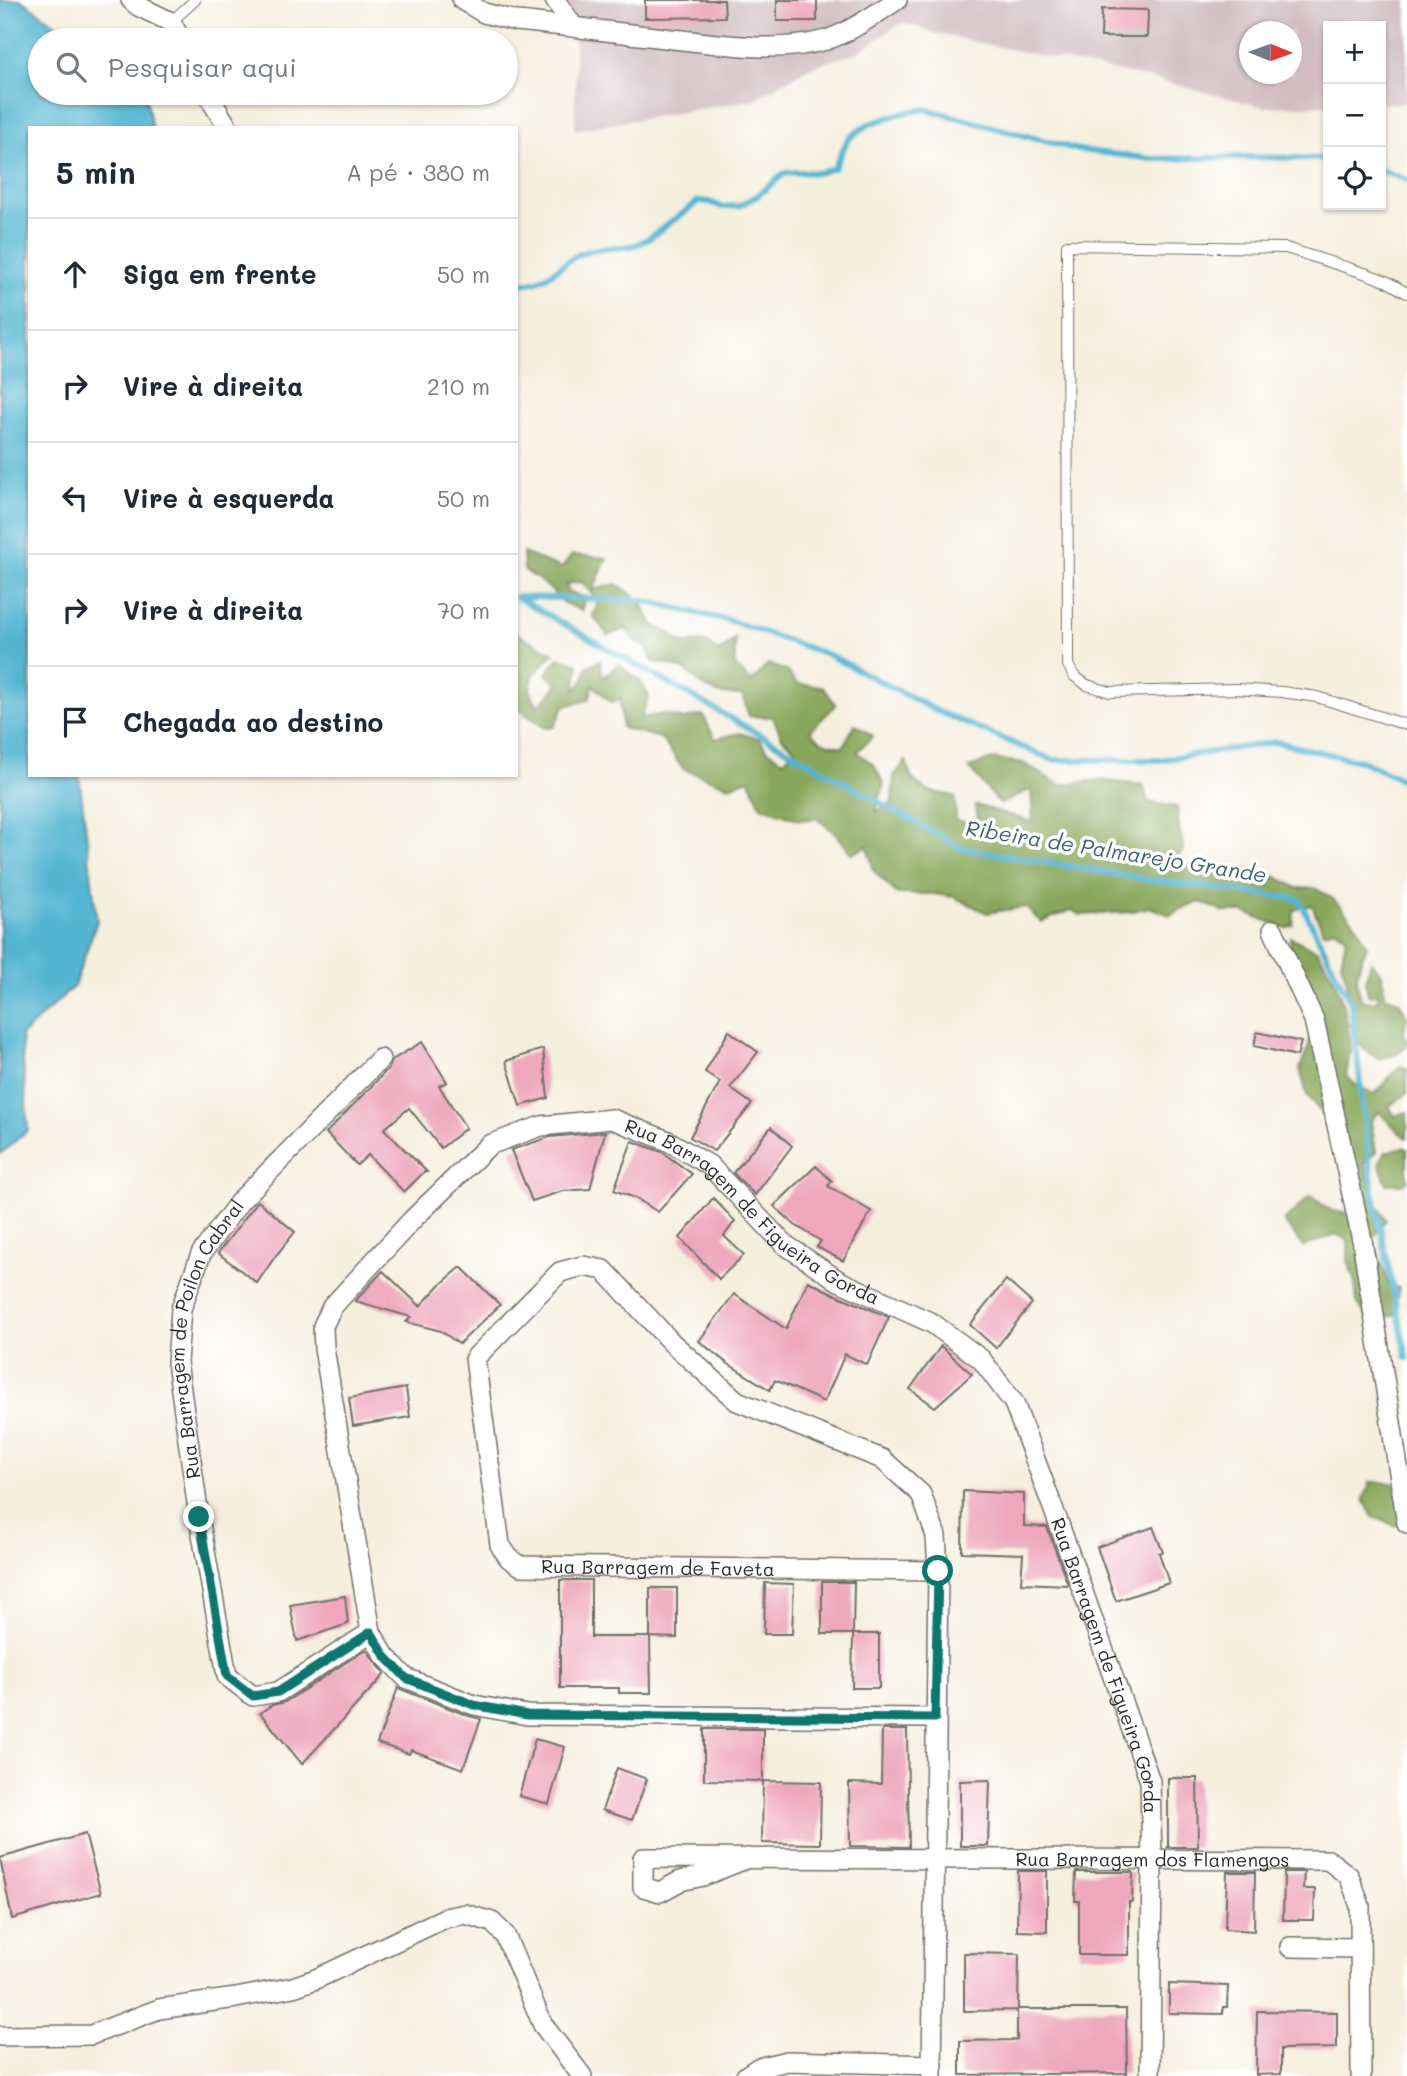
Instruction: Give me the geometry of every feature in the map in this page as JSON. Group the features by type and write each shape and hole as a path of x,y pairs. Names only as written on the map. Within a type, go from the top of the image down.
{"street":[{"path":"131,0 171,22 174,28"},
{"path":"462,0 484,13 516,21 724,45 772,46 800,45 828,39 897,0"},
{"path":"555,0 573,26"},
{"path":"214,105 227,126"},
{"path":"1273,930 1314,1020 1362,1240 1407,1523"},
{"name":"Rua Barragem de Poilon Cabral","path":"371,1632 278,1692 253,1696 227,1676 199,1517 177,1362 181,1309 201,1254 240,1201 380,1059"},
{"name":"Rua Barragem de Figueira Gorda","path":"935,1718 527,1715 474,1705 406,1678 385,1656 371,1632 324,1348 323,1326 332,1307 413,1219 489,1145 541,1126 612,1119 668,1141 709,1165 784,1244 839,1281 933,1324 981,1359 1014,1403 1150,1781 1150,2076"},
{"name":"Rua Barragem de Faveta","path":"933,2070 938,1571 936,1536 921,1494 882,1459 737,1401 671,1342 604,1270 583,1266 560,1272 475,1357 500,1545 509,1558 521,1566 938,1571"},
{"name":"Rua Barragem dos Flamengos","path":"748,1858 703,1876 680,1881 660,1892 643,1887 643,1858 748,1858 936,1858 1328,1860 1349,1876 1360,1906 1362,2076"},
{"path":"0,2036 91,2035 159,2009 293,1987 316,1979 445,1918 465,1914 492,1922 505,1935 543,2025 582,2076"},
{"path":"1290,1947 1360,1948"},
{"path":"746,2076 758,2068 787,2061 933,2070"}],"lane":[{"path":"171,22 195,0"},
{"path":"1407,293 1377,277 1286,248 1067,245 1068,665 1074,676 1087,685 1110,692 1236,689 1317,696 1407,725"}],"shaded area":[{"path":"545,0 1407,0 1407,103 1386,104 1386,21 1323,21 1323,105 1264,107 1140,76 937,34 902,22 857,53 815,65 753,100 575,130 575,43"}],"green space":[{"path":"523,553 562,568 572,555 607,558 593,590 617,584 640,600 653,625 670,633 681,643 707,642 719,652 735,639 735,666 752,682 768,664 787,671 797,684 823,687 836,705 810,731 822,742 843,747 855,724 873,736 857,752 874,765 884,784 876,812 892,802 894,776 906,761 912,779 928,791 955,796 956,820 978,825 975,805 1033,822 1031,789 1000,804 969,768 992,759 1023,763 1060,785 1097,780 1143,785 1148,802 1177,807 1184,849 1172,864 1182,869 1209,861 1221,872 1243,868 1259,875 1277,877 1297,888 1315,888 1333,899 1357,925 1367,946 1358,973 1362,1001 1377,1001 1379,994 1368,995 1365,981 1371,961 1382,974 1385,996 1399,1001 1407,1016 1403,1036 1407,1045 1395,1055 1378,1059 1353,1037 1347,981 1341,963 1346,937 1336,929 1323,932 1312,905 1294,910 1293,925 1285,928 1243,912 1225,912 1200,902 1170,915 1149,907 1130,912 1080,915 1071,910 1041,922 1025,907 987,913 954,897 897,894 874,871 867,846 852,854 837,835 817,818 800,820 761,806 749,779 729,786 683,769 661,738 622,728 620,698 612,703 593,685 589,700 564,706 554,727 545,728 518,708 518,635 554,653 533,675 530,690 538,707 558,684 546,674 559,658 579,664 575,691 584,679 587,667 600,660 603,678 618,664 640,681 649,696 641,718 663,714 684,719 703,715 715,739 740,733 760,739 766,749 783,761 795,749 782,738 773,717 749,716 742,695 720,694 703,686 685,670 653,662 647,648 637,644 626,629 608,635 593,616 598,602 582,582 566,584 569,592 584,597 582,611 564,603 545,584 524,570"},
{"path":"1290,937 1318,951 1335,981 1345,1010 1351,1046 1346,1076 1357,1086 1374,1094 1400,1066 1407,1068 1407,1094 1389,1106 1395,1116 1407,1112 1407,1138 1378,1112 1371,1121 1376,1152 1364,1162 1372,1195 1386,1220 1372,1239 1388,1284 1399,1288 1394,1315 1371,1323 1357,1302 1355,1283 1348,1261 1348,1240 1336,1234 1303,1247 1284,1221 1310,1196 1332,1211 1350,1214 1345,1133 1323,1115 1307,1095 1300,1069 1314,1020 1290,951"},
{"path":"1403,1147 1407,1149 1407,1181 1403,1184 1387,1184 1379,1164 1385,1152"},
{"path":"1370,1482 1394,1483 1407,1519 1396,1526 1373,1517 1364,1500"}],"water":[{"path":"0,0 21,0 62,28 28,28 28,105 147,105 152,126 28,126 28,777 79,777 97,921 74,986 21,1036 28,1130 0,1154"}],"building":[{"path":"645,0 724,0 725,17 645,18"},
{"path":"777,0 817,0 817,21 777,21"},
{"path":"1102,9 1148,10 1147,37 1101,37"},
{"path":"729,1031 758,1052 730,1088 752,1104 714,1151 690,1137 720,1082 705,1072"},
{"path":"1257,1032 1301,1042 1297,1056 1254,1046"},
{"path":"422,1042 447,1082 439,1086 466,1128 441,1148 409,1108 384,1129 427,1172 404,1192 368,1155 357,1165 326,1133 389,1068 392,1060"},
{"path":"543,1049 548,1098 520,1106 506,1061"},
{"path":"771,1127 792,1146 755,1195 733,1173"},
{"path":"605,1132 590,1189 563,1191 532,1201 511,1150 550,1137"},
{"path":"632,1141 662,1152 692,1174 658,1212 637,1199 614,1190"},
{"path":"816,1166 832,1181 828,1186 871,1211 843,1261 817,1247 821,1241 795,1225 774,1206"},
{"path":"713,1198 735,1221 724,1236 744,1255 719,1279 680,1238"},
{"path":"258,1201 295,1232 257,1283 218,1253"},
{"path":"461,1267 500,1305 459,1344 441,1331 406,1322 411,1317 355,1301 383,1271 420,1306"},
{"path":"1006,1280 1032,1303 996,1348 970,1325"},
{"path":"808,1281 889,1317 867,1365 845,1354 824,1402 775,1380 770,1390 727,1363 699,1341 734,1294 786,1329"},
{"path":"941,1346 972,1374 935,1407 910,1389"},
{"path":"406,1388 410,1417 353,1426 349,1398"},
{"path":"963,1491 1024,1494 1024,1526 1047,1527 1068,1585 1021,1583 1023,1554 962,1552"},
{"path":"1153,1527 1163,1552 1159,1553 1169,1583 1116,1601 1097,1547"},
{"path":"560,1580 591,1580 591,1637 650,1637 651,1693 619,1693 619,1688 560,1688"},
{"path":"822,1582 854,1582 853,1634 822,1634"},
{"path":"765,1583 794,1584 792,1634 764,1634"},
{"path":"650,1588 677,1588 677,1638 650,1637"},
{"path":"345,1596 348,1624 297,1641 290,1605"},
{"path":"853,1634 879,1634 879,1688 852,1688"},
{"path":"365,1650 384,1675 302,1764 260,1713 272,1705 285,1702"},
{"path":"398,1688 481,1719 463,1769 411,1750 409,1754 377,1743"},
{"path":"704,1729 763,1729 763,1781 704,1780"},
{"path":"882,1730 907,1730 909,1847 850,1846 849,1783 881,1784"},
{"path":"535,1739 565,1747 549,1804 519,1796"},
{"path":"617,1768 647,1779 632,1820 602,1810"},
{"path":"1168,1778 1197,1778 1198,1847 1168,1847"},
{"path":"990,1780 988,1846 960,1846 960,1781"},
{"path":"763,1781 821,1782 820,1844 762,1843"},
{"path":"85,1834 101,1893 12,1919 0,1858"},
{"path":"1018,1871 1047,1871 1047,1932 1017,1931"},
{"path":"1076,1872 1133,1872 1132,1902 1129,1902 1129,1955 1079,1955"},
{"path":"1227,1872 1255,1872 1254,1931 1225,1929"},
{"path":"1284,1872 1304,1872 1303,1889 1315,1889 1314,1920 1283,1920"},
{"path":"964,1953 1019,1954 1018,2009 1126,2009 1127,2073 960,2075 960,2041 1017,2040 1017,2010 964,2011"},
{"path":"1169,1984 1228,1986 1227,2007 1223,2007 1223,2014 1169,2013"},
{"path":"1257,2011 1337,2012 1337,2048 1281,2049 1281,2074 1256,2075"}],"waterway":[{"path":"518,278 521,283 538,281 584,252 642,242 698,201 722,207 738,206 757,196 785,173 818,173 834,168 848,139 867,125 925,109 1079,150 1153,159 1323,159"},
{"path":"1386,172 1407,180"},
{"path":"518,597 640,600 731,621 829,655 939,712 1053,760 1160,760 1276,742 1364,762 1407,782"},
{"name":"Ribeira de Palmarejo Grande","path":"518,598 961,848 1150,880 1299,899 1351,1003 1373,1191 1407,1358"}],"route":[{"path":"199,1517 227,1676 253,1696 278,1692 371,1632 385,1656 406,1678 474,1705 527,1715 935,1718 938,1571"}]}
